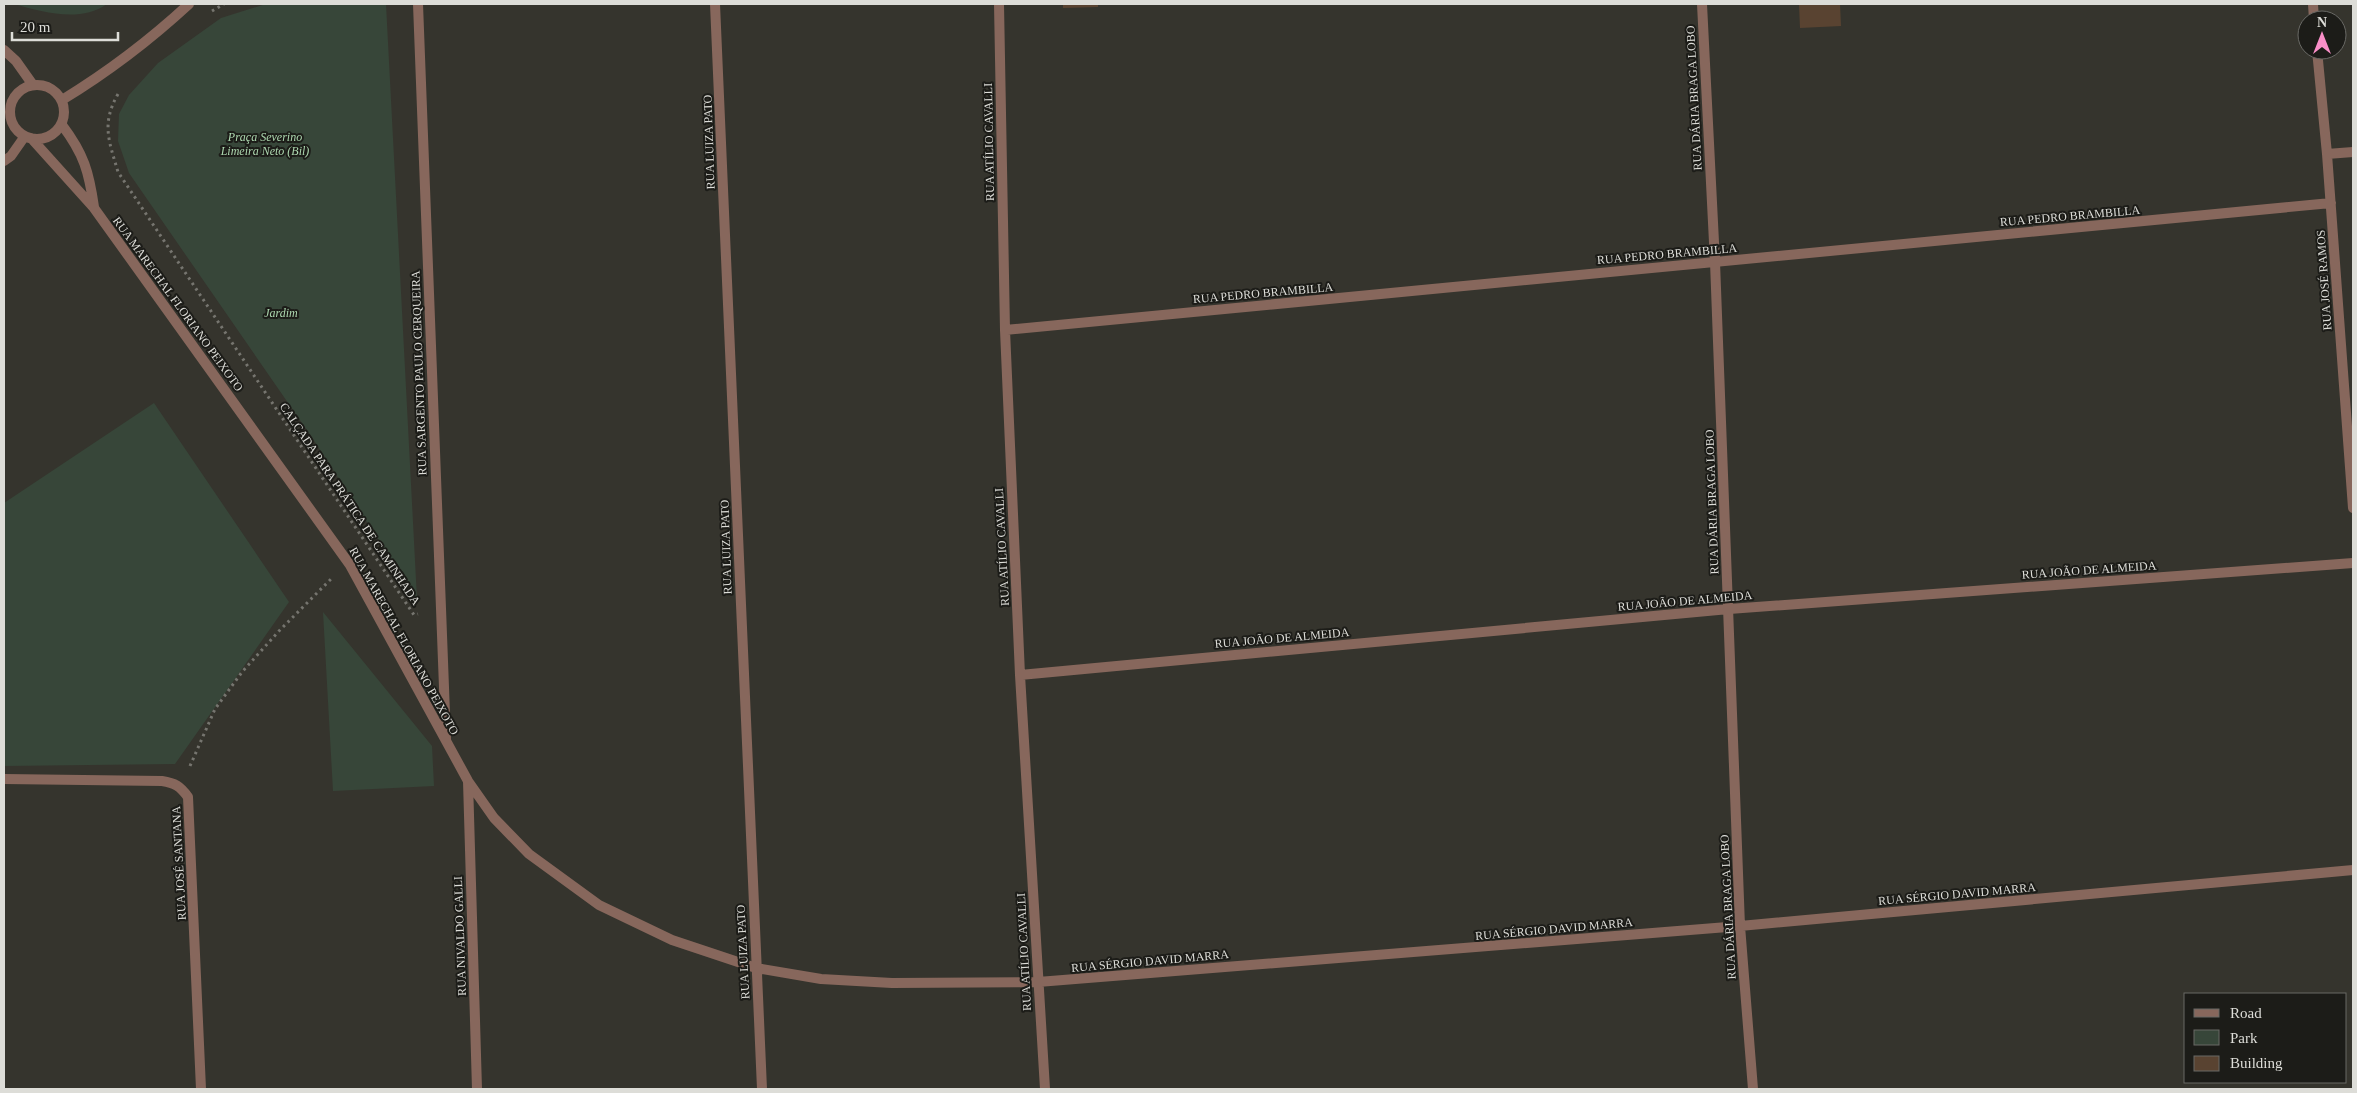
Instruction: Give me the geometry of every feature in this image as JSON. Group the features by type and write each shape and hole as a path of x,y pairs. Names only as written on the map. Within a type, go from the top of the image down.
{"street":[{"path":"62,100 100,76 190,4"},
{"name":"RUA SARGENTO PAULO CERQUEIRA","path":"418,4 446,742"},
{"name":"RUA LUIZA PATO","path":"715,4 762,1089"},
{"name":"RUA ATÍLIO CAVALLI","path":"998,4 1005,330 1020,675 1045,1089"},
{"name":"RUA DÁRIA BRAGA LOBO","path":"1702,4 1729,609 1740,926 1753,1089"},
{"path":"4,50 16,61 33,85"},
{"name":"RUA JOSÉ RAMOS","path":"2318,60 2350,410 2353,508"},
{"path":"33,85 50,88 62,100 65,108 62,125 49,137 28,137 18,132 7,110 18,93 33,85"},
{"path":"62,125 83,158 89,177 94,208"},
{"path":"4,161 28,137"},
{"name":"RUA MARECHAL FLORIANO PEIXOTO","path":"28,137 94,208 350,565 468,781 494,818 529,854 599,905 672,940 756,968"},
{"path":"2327,154 2353,152"},
{"name":"RUA PEDRO BRAMBILLA","path":"1005,330 2331,203"},
{"name":"RUA JOÃO DE ALMEIDA","path":"1020,675 1729,609 2353,563"},
{"name":"RUA JOSÉ SANTANA","path":"4,779 162,781 174,783 181,787 188,797 201,1089"},
{"name":"RUA NIVALDO GALLI","path":"468,781 477,1089"},
{"name":"RUA SÉRGIO DAVID MARRA","path":"756,968 821,979 892,983 1038,982 1740,926 2353,870"}],"path":[{"path":"210,12 224,4"},
{"name":"CALÇADA PARA PRÁTICA DE CAMINHADA","path":"122,86 108,110 108,138 118,172 192,286 414,615 423,614"},
{"path":"181,787 215,709 242,672 322,586 371,549"}],"green space":[{"path":"14,4 107,4 85,13 61,14 49,13"},
{"name":"Praça Severino Limeira Neto (Bil)","path":"266,4 386,4 417,599 311,436 129,173 118,141 119,114 129,95 158,63 221,18"},
{"path":"154,403 289,602 175,764 4,766 4,503"},
{"path":"323,612 432,746 434,786 333,791"}],"building":[{"path":"1063,4 1098,4 1098,7 1063,8"},
{"path":"1799,4 1840,4 1841,26 1800,28"}],"park label":[{"name":"Jardim","path":"281,313"}]}
